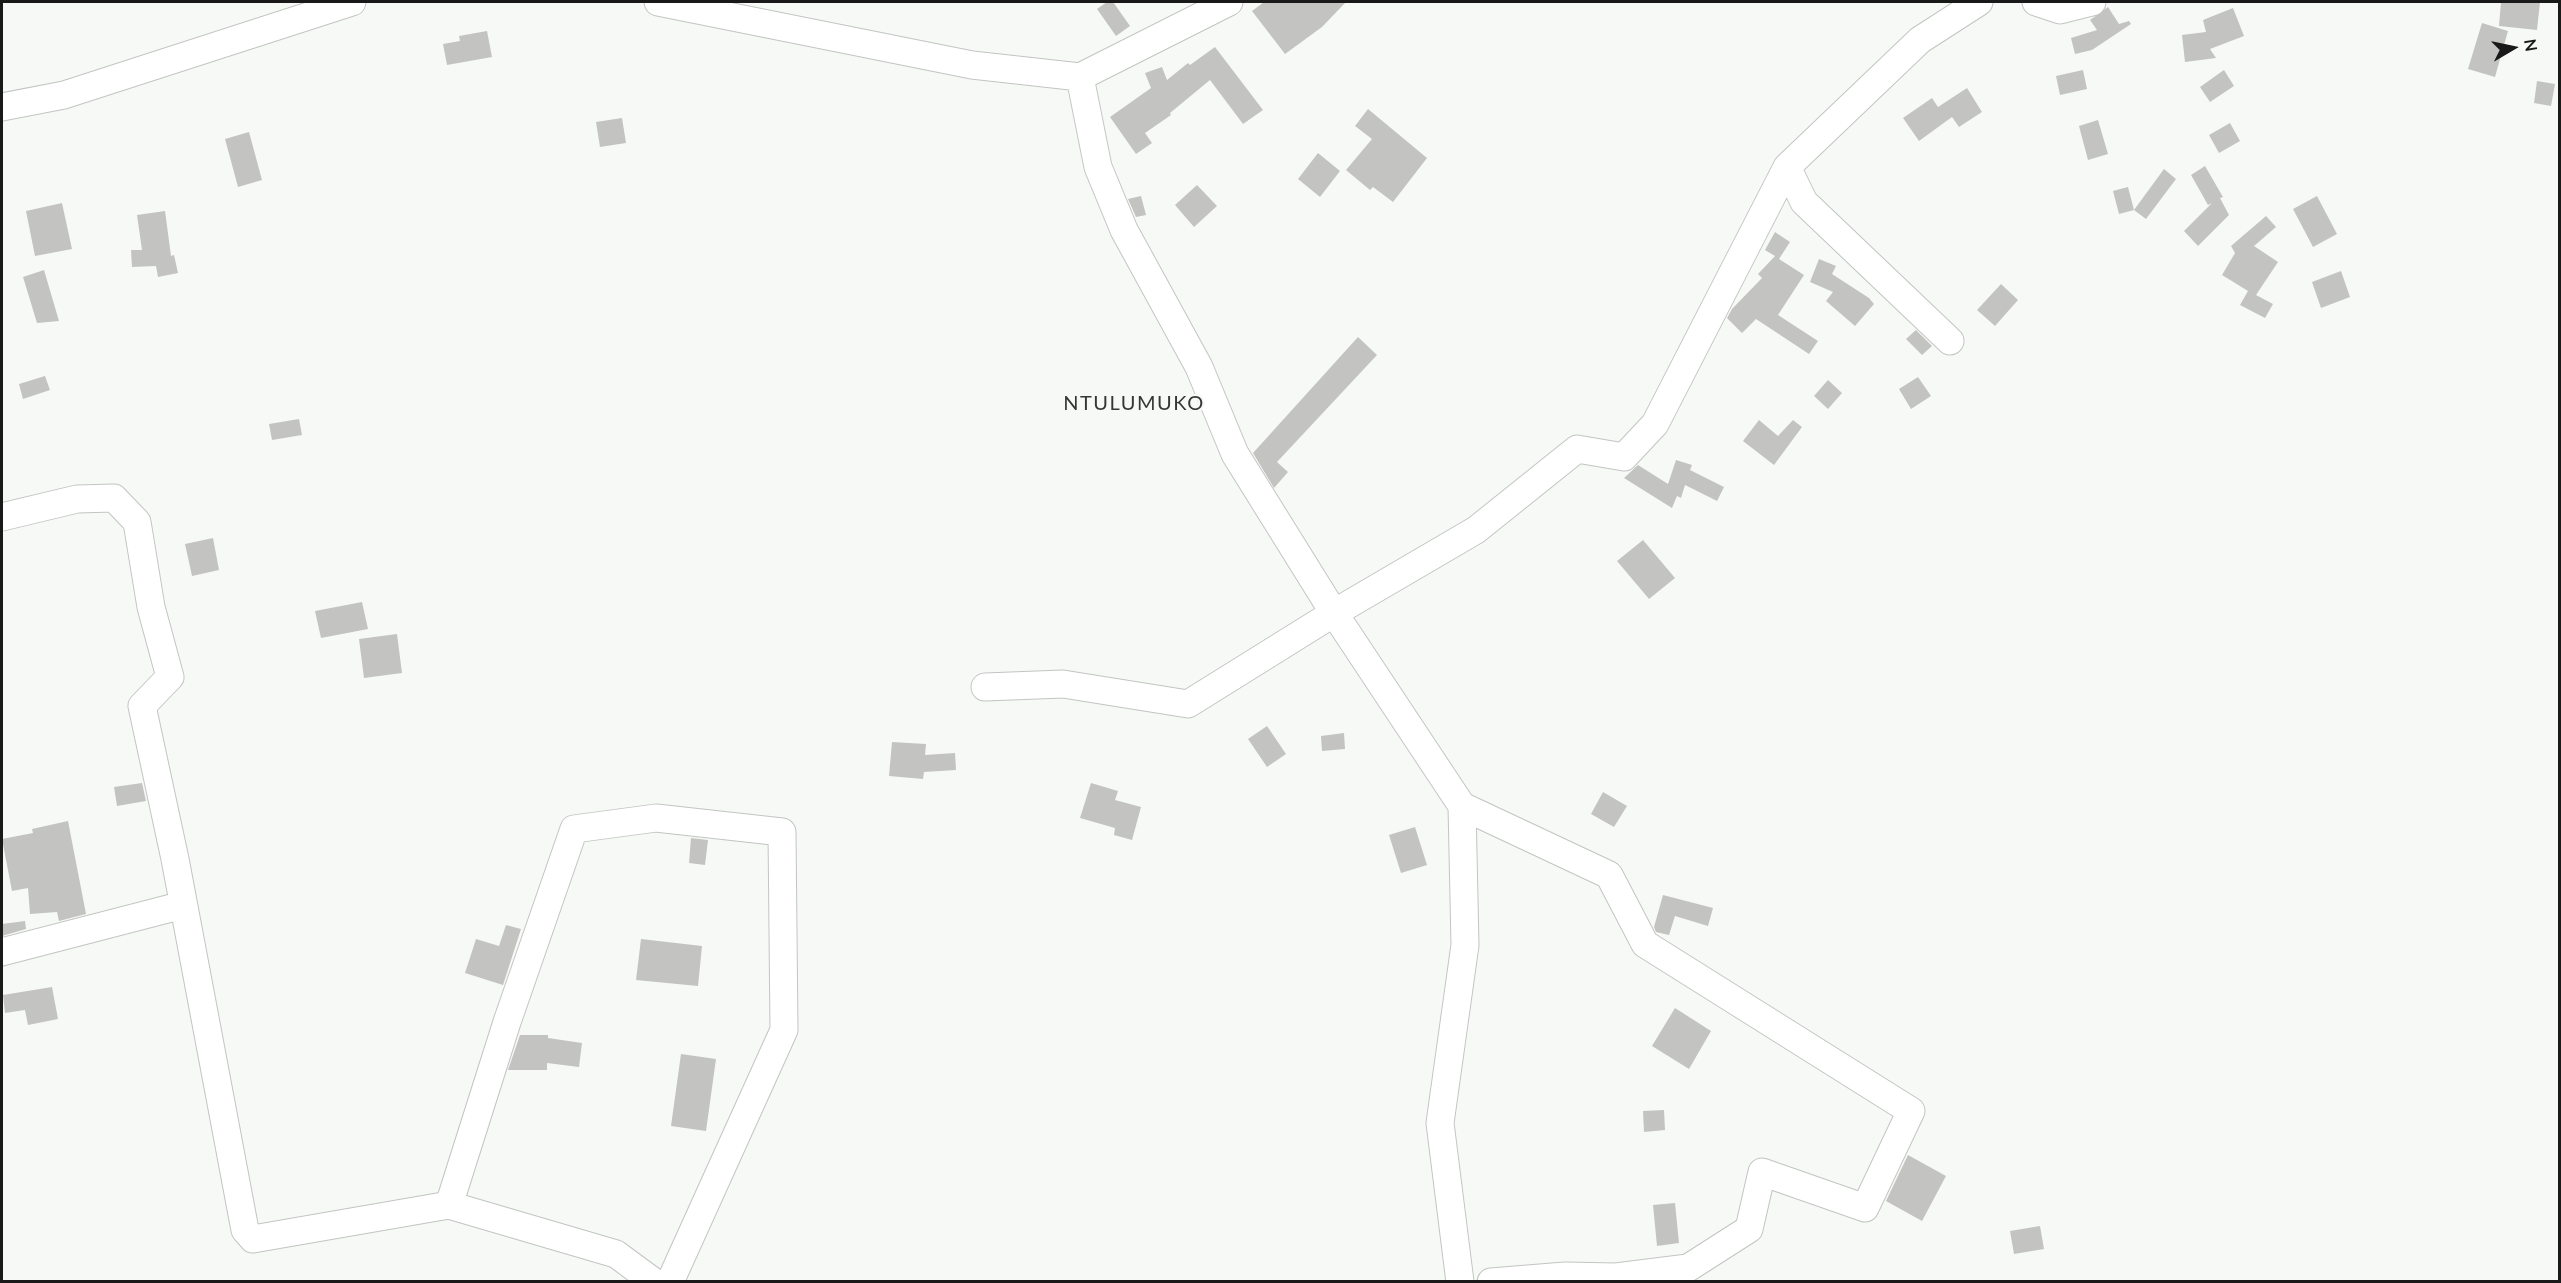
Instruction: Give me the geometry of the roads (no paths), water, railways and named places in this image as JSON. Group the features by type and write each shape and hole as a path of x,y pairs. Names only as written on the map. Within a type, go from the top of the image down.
{"street":[{"path":"2,107 64,95 352,2"},
{"path":"658,2 972,65 1080,77 1229,2"},
{"path":"985,687 1063,684 1188,704 1334,613 1476,530 1577,449 1624,457 1655,424 1787,167 1920,40 1979,2"},
{"path":"2036,2 2060,10 2092,2"},
{"path":"1080,77 1098,167 1124,230 1200,367 1235,454 1334,613 1462,806 1609,875 1645,944 1911,1111 1865,1208 1762,1172 1749,1229 1688,1268 1616,1277 1565,1276 1491,1281"},
{"path":"1787,167 1804,202 1950,342"},
{"path":"2,516 77,499 114,498 137,522 151,607 170,677 142,706 183,905 245,1230 249,1235 254,1239 449,1205 616,1254 654,1281"},
{"path":"1462,806 1465,945 1440,1123 1466,1281"},
{"path":"449,1205 507,1022 574,829 656,818 783,832 784,1030 670,1281"},
{"path":"2,952 183,905"}],"district":[{"name":"NTULUMUKO","path":"1134,404"}]}
